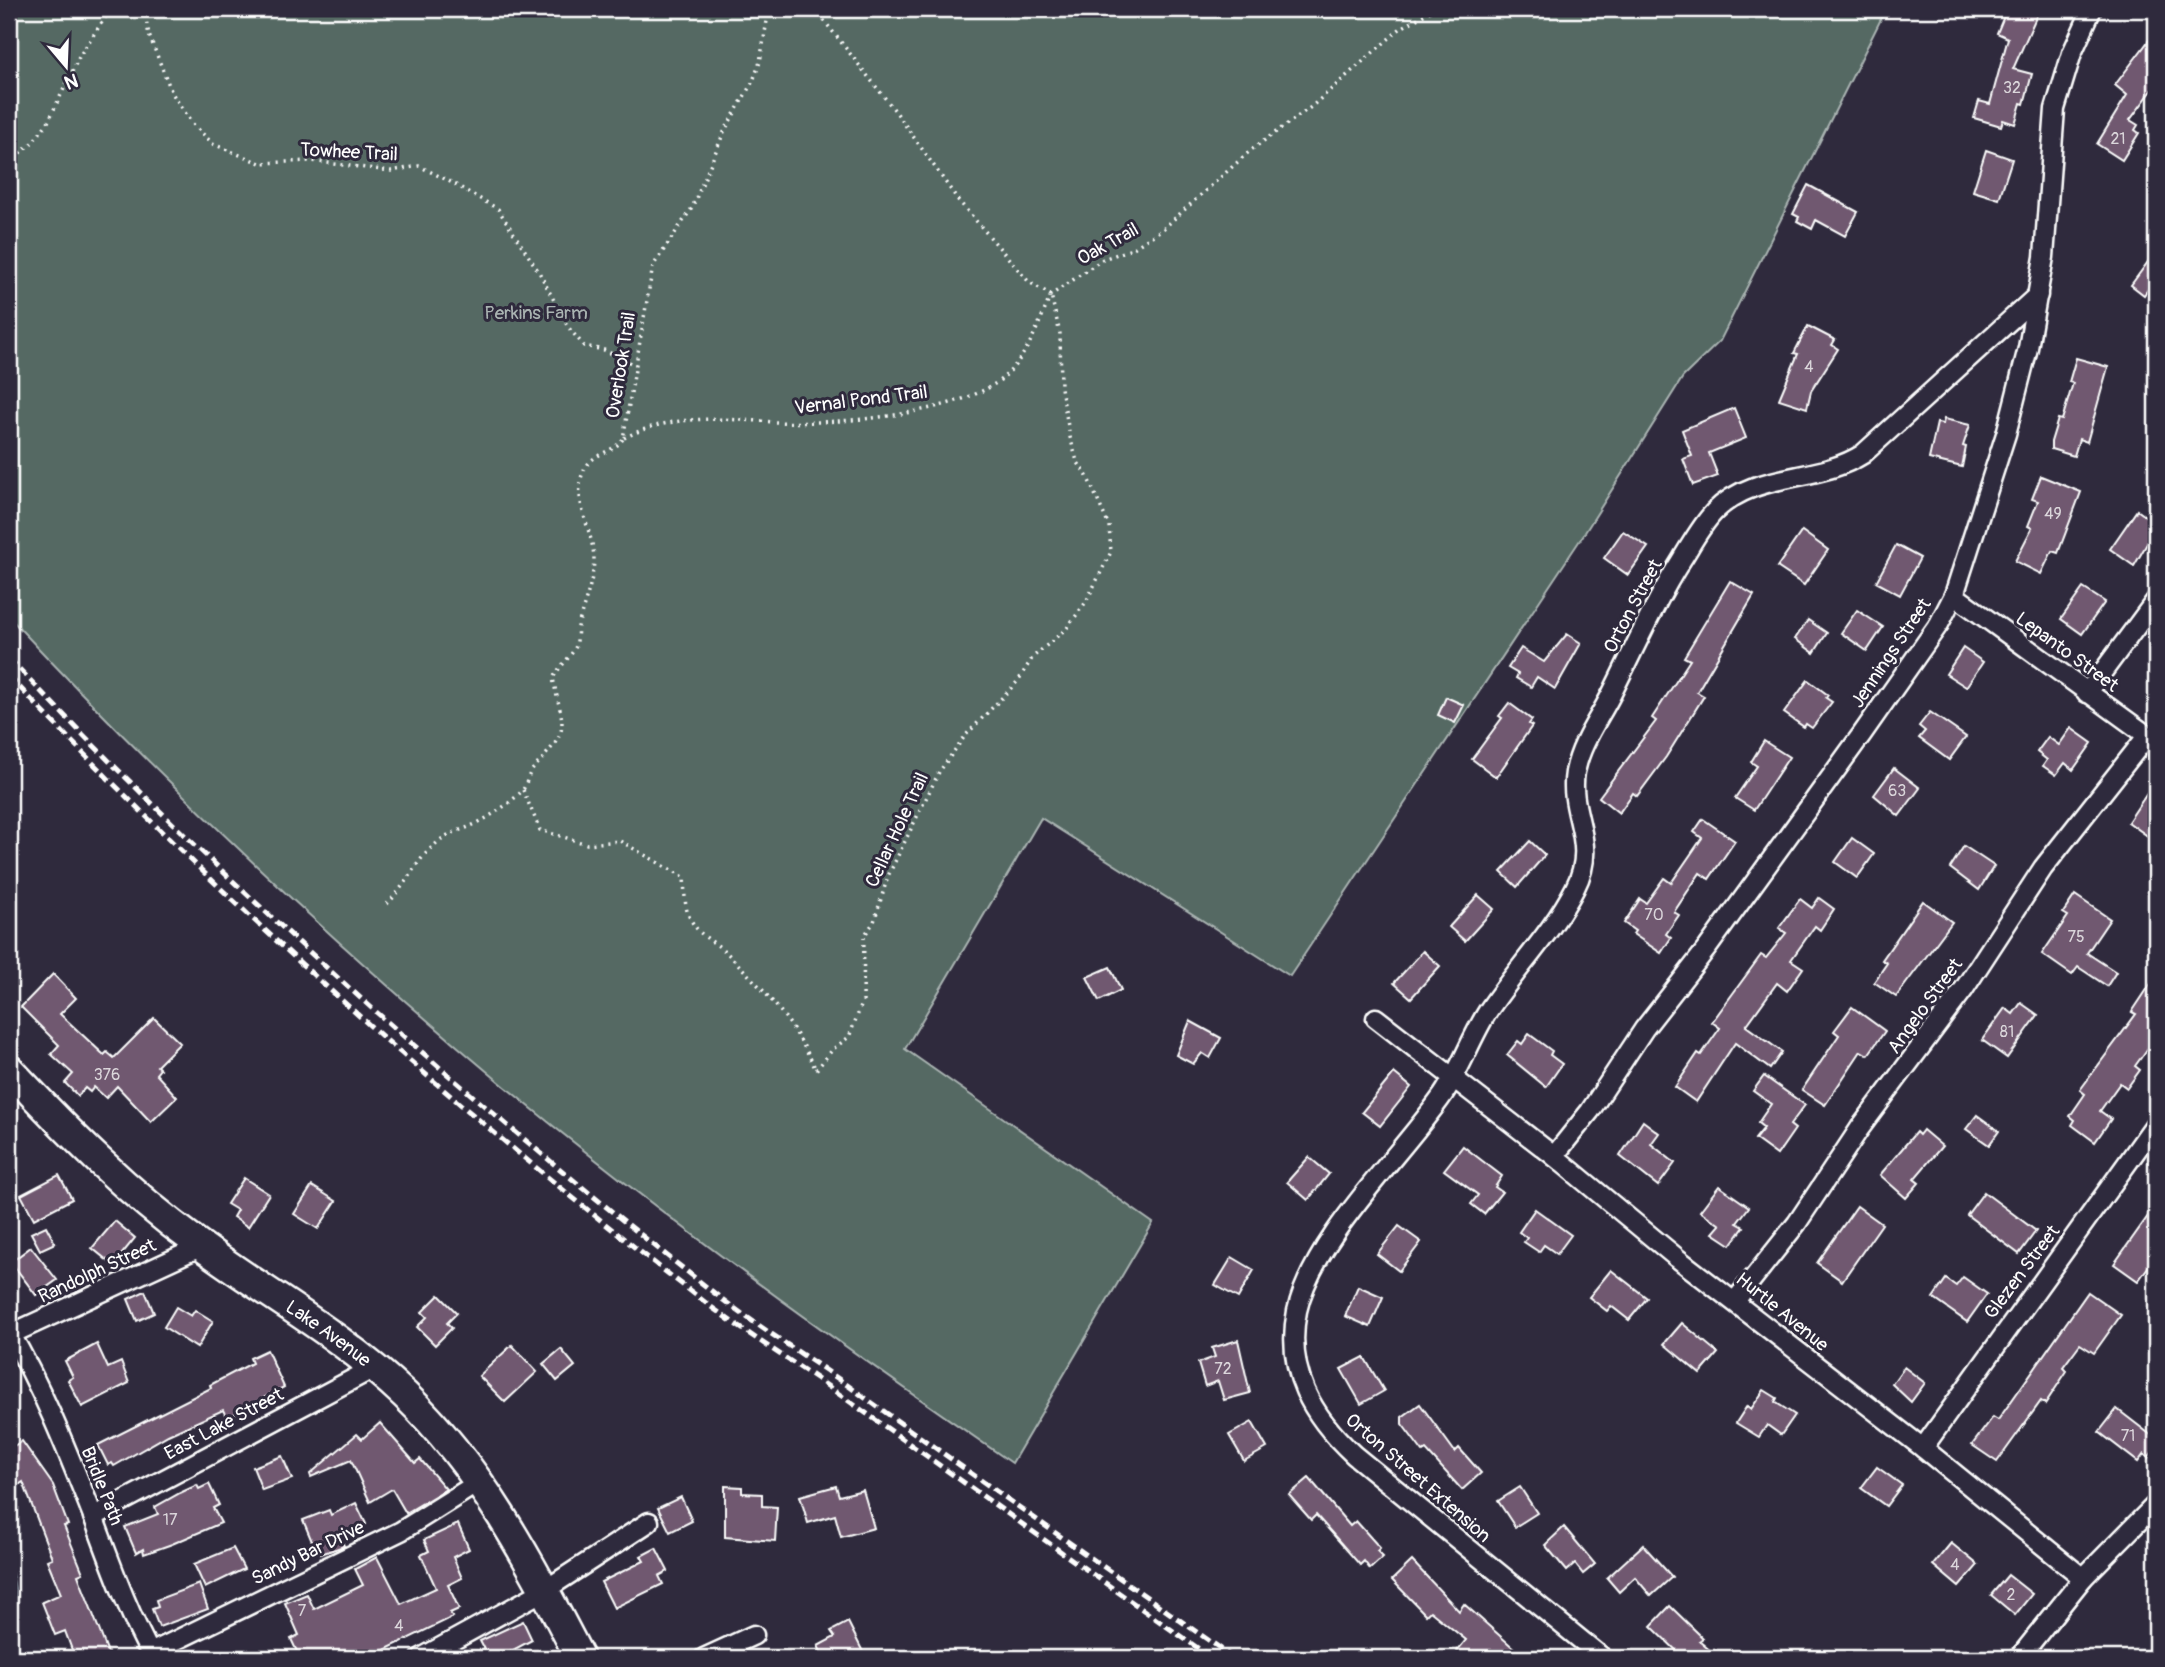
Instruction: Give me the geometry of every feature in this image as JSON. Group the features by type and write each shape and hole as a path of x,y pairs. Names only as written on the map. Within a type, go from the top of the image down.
{"main road":[{"name":"Lake Avenue","path":"9,1069 120,1180 202,1246 336,1336 427,1418 479,1482 513,1531 580,1658"}],"street":[{"name":"Jennings Street","path":"1554,1156 1590,1111 1644,1029 1715,937 1875,715 1939,624 1954,595 2011,414 2038,295 2046,237 2055,109 2072,52 2092,9"},
{"name":"Orton Street","path":"1454,1079 1481,1023 1555,921 1582,874 1586,848 1574,788 1582,748 1650,612 1702,527 1725,502 1751,486 1833,469 1863,454 2038,295"},
{"name":"Lepanto Street","path":"1954,595 2152,738"},
{"path":"2087,693 2156,600"},
{"name":"Angelo Street","path":"1735,1301 1797,1223 1860,1129 1964,989 2043,868 2152,738"},
{"name":"Hurtle Avenue","path":"1376,1018 1554,1156 1648,1235 1923,1448 2083,1578"},
{"name":"Orton Street Extension","path":"1454,1079 1334,1235 1311,1273 1297,1310 1295,1327 1298,1376 1317,1415 1354,1455 1603,1658"},
{"name":"Glezen Street","path":"1923,1448 2156,1123"},
{"name":"Randolph Street","path":"10,1333 202,1246"},
{"name":"Bridle Path","path":"10,1333 42,1394 93,1517 113,1575 152,1655"},
{"name":"East Lake Street","path":"93,1517 374,1368"},
{"name":"Sandy Bar Drive","path":"152,1655 401,1531 479,1482"},
{"path":"2020,1658 2083,1578 2156,1504"},
{"path":"421,1658 545,1590 649,1522"},
{"path":"704,1658 754,1635"}],"path":[{"path":"9,162 33,142 48,122 80,55 111,9"},
{"name":"Towhee Trail","path":"144,9 149,35 172,93 192,123 213,144 260,163 311,161 391,171 419,166 447,180 498,209 540,272 568,327 584,346 604,350 635,365"},
{"name":"Overlook Trail","path":"523,790 531,771 560,739 563,711 552,678 576,647 578,629 591,589 594,559 591,532 578,487 590,462 617,448 623,439 653,266 692,208 724,132 753,81 760,62 769,9"},
{"path":"815,9 896,112 958,200 1029,282 1051,295"},
{"name":"Oak Trail","path":"1051,295 1103,259 1132,248 1164,228 1251,150 1311,107 1401,28 1432,9"},
{"name":"Vernal Pond Trail","path":"623,439 644,428 668,421 698,419 816,423 911,412 955,402 984,392 1005,377 1022,358 1051,295"},
{"name":"Cellar Hole Trail","path":"523,790 540,830 587,844 621,841 684,877 687,911 694,925 708,942 727,953 782,1010 792,1023 816,1070 833,1049 849,1037 863,1001 864,936 874,922 888,876 939,772 965,736 1018,681 1033,657 1067,628 1086,602 1111,552 1108,526 1087,477 1076,461 1070,438 1061,388 1060,334 1051,295"},
{"path":"387,904 401,891 414,864 438,841 480,820 523,790"}],"green space":[{"name":"Perkins Farm","path":"9,9 1886,9 1720,341 1683,377 1584,534 1290,976 1041,818 905,1049 1153,1223 1012,1463 753,1280 503,1085 311,917 127,740 9,617"}],"water":[{"path":"9,1566 15,1588 10,1658"}],"building":[{"path":"2007,9 2035,9 2033,13 2037,15 2013,69 2032,74 2024,104 2021,103 2015,124 2003,120 2001,126 1974,118 1979,101 1990,104 2008,38 1997,33"},
{"path":"2156,31 2156,85 2130,120 2138,125 2135,130 2139,133 2122,160 2097,144 2127,95 2115,85"},
{"path":"1986,150 2012,159 1999,199 1973,191"},
{"path":"1808,185 1858,212 1845,236 1816,220 1812,229 1797,221 1799,217 1793,214"},
{"path":"2156,251 2156,278 2144,295 2131,285"},
{"path":"1808,326 1835,340 1832,345 1838,349 1811,391 1807,408 1779,399 1798,354 1794,353"},
{"path":"2076,358 2108,367 2087,442 2079,439 2074,456 2051,449 2051,442 2058,419 2062,420 2073,383 2069,382"},
{"path":"1734,408 1746,438 1709,453 1718,476 1693,485 1683,459 1692,456 1682,430"},
{"path":"1944,419 1970,425 1963,446 1966,447 1962,467 1929,459 1937,423 1943,424"},
{"path":"2041,476 2081,492 2058,553 2052,551 2041,574 2015,561 2032,528 2028,526 2038,501 2032,499"},
{"path":"2137,510 2156,524 2156,528 2134,566 2110,549"},
{"path":"1623,531 1648,547 1628,575 1604,558"},
{"path":"1802,531 1828,550 1804,585 1777,567"},
{"path":"1896,545 1920,558 1900,595 1876,582"},
{"path":"1730,581 1754,595 1697,692 1704,696 1666,757 1637,796 1633,793 1619,813 1599,797 1656,721 1652,718 1690,660 1684,657"},
{"path":"2083,588 2105,602 2082,634 2061,619"},
{"path":"1857,610 1883,627 1867,651 1841,633"},
{"path":"1808,620 1827,633 1814,653 1795,639"},
{"path":"1567,634 1581,643 1555,689 1537,677 1531,687 1516,678 1518,674 1508,668 1521,648 1544,662"},
{"path":"1963,648 1983,662 1966,687 1946,674"},
{"path":"1808,680 1828,695 1826,698 1832,702 1812,728 1806,724 1804,727 1784,713"},
{"path":"1446,697 1464,705 1455,723 1438,715"},
{"path":"1509,703 1532,720 1529,724 1532,726 1496,777 1472,759 1502,718 1499,716"},
{"path":"1930,712 1966,737 1949,760 1919,738 1925,731 1919,726"},
{"path":"2071,728 2092,743 2073,770 2065,763 2056,775 2043,766 2047,760 2037,752 2048,737 2059,745"},
{"path":"1764,741 1789,757 1754,810 1735,798 1757,766 1751,762"},
{"path":"1894,768 1920,788 1899,816 1874,795"},
{"path":"2156,780 2156,842 2128,822"},
{"path":"1703,819 1735,841 1709,879 1700,873 1674,912 1679,915 1666,934 1671,938 1661,953 1633,934 1635,931 1624,923 1640,899 1646,903 1664,878 1671,883 1702,838 1694,832"},
{"path":"1852,838 1874,854 1857,878 1835,862"},
{"path":"1530,841 1545,855 1517,887 1501,872"},
{"path":"1964,846 1994,866 1979,890 1950,868"},
{"path":"1478,895 1494,909 1465,941 1449,927"},
{"path":"2075,895 2110,919 2087,953 2116,972 2107,986 2078,967 2072,975 2042,954 2068,916 2063,913"},
{"path":"1819,898 1834,909 1820,930 1815,926 1791,960 1803,968 1787,991 1777,983 1746,1026 1782,1052 1770,1069 1735,1043 1696,1102 1675,1087 1698,1053 1701,1055 1720,1028 1712,1022 1761,955 1766,958 1786,933 1779,928 1800,899 1812,908"},
{"path":"1923,901 1952,922 1896,997 1874,982 1887,963 1882,960"},
{"path":"1423,951 1440,966 1411,998 1394,983"},
{"path":"1110,967 1121,990 1099,1001 1087,977"},
{"path":"53,974 76,998 60,1014 104,1055 107,1052 114,1058 154,1018 180,1043 157,1066 160,1069 156,1074 177,1097 151,1122 117,1086 106,1098 94,1087 90,1092 85,1088 78,1096 65,1083 73,1074 51,1054 59,1045 21,1007"},
{"path":"2156,976 2156,1037 2135,1066 2140,1070 2127,1088 2120,1083 2100,1111 2111,1119 2095,1142 2072,1125 2075,1120 2070,1116 2085,1094 2080,1090 2136,1014 2132,1012"},
{"path":"2021,1003 2038,1015 2007,1058 1982,1040 2005,1008 2013,1014"},
{"path":"1852,1007 1885,1031 1868,1055 1861,1051 1825,1105 1802,1090 1839,1035 1834,1031"},
{"path":"1190,1021 1221,1038 1210,1058 1202,1053 1193,1064 1176,1055"},
{"path":"1529,1034 1552,1051 1550,1055 1562,1064 1546,1087 1507,1055 1518,1041 1522,1044"},
{"path":"1394,1073 1411,1087 1380,1126 1362,1112"},
{"path":"1764,1076 1805,1105 1790,1125 1795,1129 1777,1155 1755,1139 1764,1128 1758,1123 1771,1104 1753,1091"},
{"path":"1977,1115 1999,1131 1989,1145 1966,1129"},
{"path":"1643,1121 1659,1133 1651,1144 1675,1163 1658,1186 1620,1156"},
{"path":"1923,1130 1942,1146 1914,1179 1919,1183 1906,1198 1880,1175 1916,1132 1919,1135"},
{"path":"1463,1146 1502,1176 1495,1187 1502,1192 1484,1214 1471,1204 1478,1195 1444,1170"},
{"path":"1309,1157 1329,1174 1308,1200 1287,1182"},
{"path":"59,1175 72,1199 34,1219 21,1195"},
{"path":"244,1178 269,1194 248,1227 233,1217 237,1210 227,1204"},
{"path":"312,1186 336,1201 318,1229 294,1214"},
{"path":"1719,1186 1749,1207 1737,1223 1744,1227 1731,1245 1713,1233 1720,1225 1700,1211"},
{"path":"1984,1192 2036,1231 2019,1254 1967,1215"},
{"path":"2156,1205 2156,1256 2138,1281 2114,1264"},
{"path":"1857,1206 1882,1224 1842,1281 1817,1263"},
{"path":"1535,1209 1571,1235 1557,1254 1544,1245 1539,1252 1524,1242 1527,1238 1519,1232"},
{"path":"115,1221 135,1238 113,1265 92,1248"},
{"path":"46,1226 55,1243 40,1250 31,1233"},
{"path":"1399,1226 1421,1242 1399,1271 1377,1254"},
{"path":"31,1247 57,1280 36,1295 11,1262"},
{"path":"1232,1257 1254,1270 1238,1298 1215,1285"},
{"path":"1611,1270 1647,1298 1629,1320 1611,1306 1607,1311 1589,1297"},
{"path":"1963,1277 1987,1294 1967,1322 1933,1298 1946,1279 1956,1286"},
{"path":"1358,1286 1383,1297 1370,1327 1345,1316"},
{"path":"145,1291 154,1313 137,1321 128,1299"},
{"path":"2088,1292 2121,1315 2094,1353 2080,1344 2063,1367 2067,1371 2045,1404 2041,1401 1997,1462 1972,1445 1993,1417 1998,1420"},
{"path":"439,1295 457,1313 447,1323 452,1328 435,1345 417,1327 427,1317 422,1312"},
{"path":"176,1307 191,1316 195,1310 213,1321 197,1348 164,1327"},
{"path":"1682,1323 1718,1353 1700,1374 1664,1344"},
{"path":"1238,1340 1250,1393 1224,1400 1218,1381 1205,1386 1198,1363 1215,1357 1212,1348"},
{"path":"97,1344 108,1368 121,1362 129,1383 82,1407 68,1380 73,1377 65,1361"},
{"path":"512,1345 537,1372 505,1402 479,1376"},
{"path":"561,1349 575,1366 557,1381 543,1364"},
{"path":"267,1350 284,1387 227,1418 223,1410 168,1435 114,1466 112,1463 108,1465 98,1445 211,1388 210,1385 252,1363 250,1358"},
{"path":"1364,1357 1384,1391 1361,1404 1341,1369"},
{"path":"1904,1367 1925,1383 1911,1402 1892,1384"},
{"path":"1764,1390 1777,1398 1775,1402 1795,1415 1781,1435 1767,1425 1759,1437 1736,1423 1747,1406 1751,1409"},
{"path":"1420,1404 1455,1452 1459,1448 1481,1473 1462,1490 1426,1450 1423,1452 1402,1424 1402,1417"},
{"path":"2117,1409 2156,1439 2156,1447 2148,1458 2144,1454 2138,1462 2099,1432"},
{"path":"1252,1422 1267,1448 1244,1461 1229,1435"},
{"path":"380,1423 415,1463 420,1459 446,1489 406,1513 392,1489 370,1502 351,1460 311,1477 310,1474 357,1434 362,1439"},
{"path":"22,1441 53,1485 68,1525 64,1526 83,1573 78,1575 110,1658 75,1658 65,1631 55,1635 42,1602 61,1594 47,1560 52,1558 23,1482 17,1486 9,1474 9,1449"},
{"path":"282,1456 292,1479 262,1490 253,1467"},
{"path":"1877,1467 1902,1485 1886,1506 1861,1488"},
{"path":"1309,1478 1350,1526 1356,1521 1380,1548 1377,1551 1383,1557 1370,1569 1364,1561 1360,1565 1316,1515 1311,1520 1289,1495"},
{"path":"209,1484 219,1505 213,1508 221,1523 144,1554 143,1549 136,1553 125,1527 158,1514 155,1507 180,1493 197,1485 199,1489"},
{"path":"725,1486 742,1487 742,1493 762,1494 762,1506 777,1507 775,1541 725,1537"},
{"path":"836,1486 839,1496 863,1490 874,1528 841,1537 835,1515 808,1523 800,1496"},
{"path":"1520,1487 1537,1513 1515,1527 1498,1501"},
{"path":"681,1497 692,1521 670,1532 658,1508"},
{"path":"356,1503 366,1524 340,1537 344,1546 321,1554 317,1542 313,1544 303,1520 329,1510 331,1515"},
{"path":"458,1524 469,1549 453,1557 462,1578 448,1585 459,1609 450,1613 453,1617 368,1658 300,1658 291,1639 299,1635 285,1603 307,1594 314,1609 363,1585 355,1569 377,1557 401,1604 436,1588 421,1555 429,1551 424,1540"},
{"path":"1564,1527 1595,1564 1583,1574 1575,1564 1567,1571 1545,1545"},
{"path":"1951,1543 1978,1565 1959,1587 1933,1565"},
{"path":"1643,1545 1672,1577 1651,1596 1635,1577 1619,1592 1607,1578"},
{"path":"233,1548 244,1569 205,1588 194,1564"},
{"path":"656,1548 668,1571 659,1576 663,1584 614,1608 601,1582 644,1561 641,1556"},
{"path":"1412,1561 1459,1611 1464,1604 1525,1658 1466,1658 1457,1651 1466,1640 1430,1611 1426,1615 1392,1580"},
{"path":"2008,1575 2032,1594 2015,1615 1991,1595"},
{"path":"199,1584 208,1609 159,1627 152,1609 158,1607 156,1600"},
{"path":"1670,1606 1703,1638 1699,1641 1719,1658 1684,1658 1651,1626"},
{"path":"523,1621 532,1640 498,1658 489,1658 480,1641"},
{"path":"848,1622 866,1658 824,1658 818,1646 835,1637 831,1631"}],"railway":[{"path":"9,658 176,827 262,908 349,988 528,1143 746,1317 850,1387 1234,1658"},
{"path":"9,676 91,761 259,924 433,1081 523,1157 721,1314 829,1387 1212,1658"}]}
